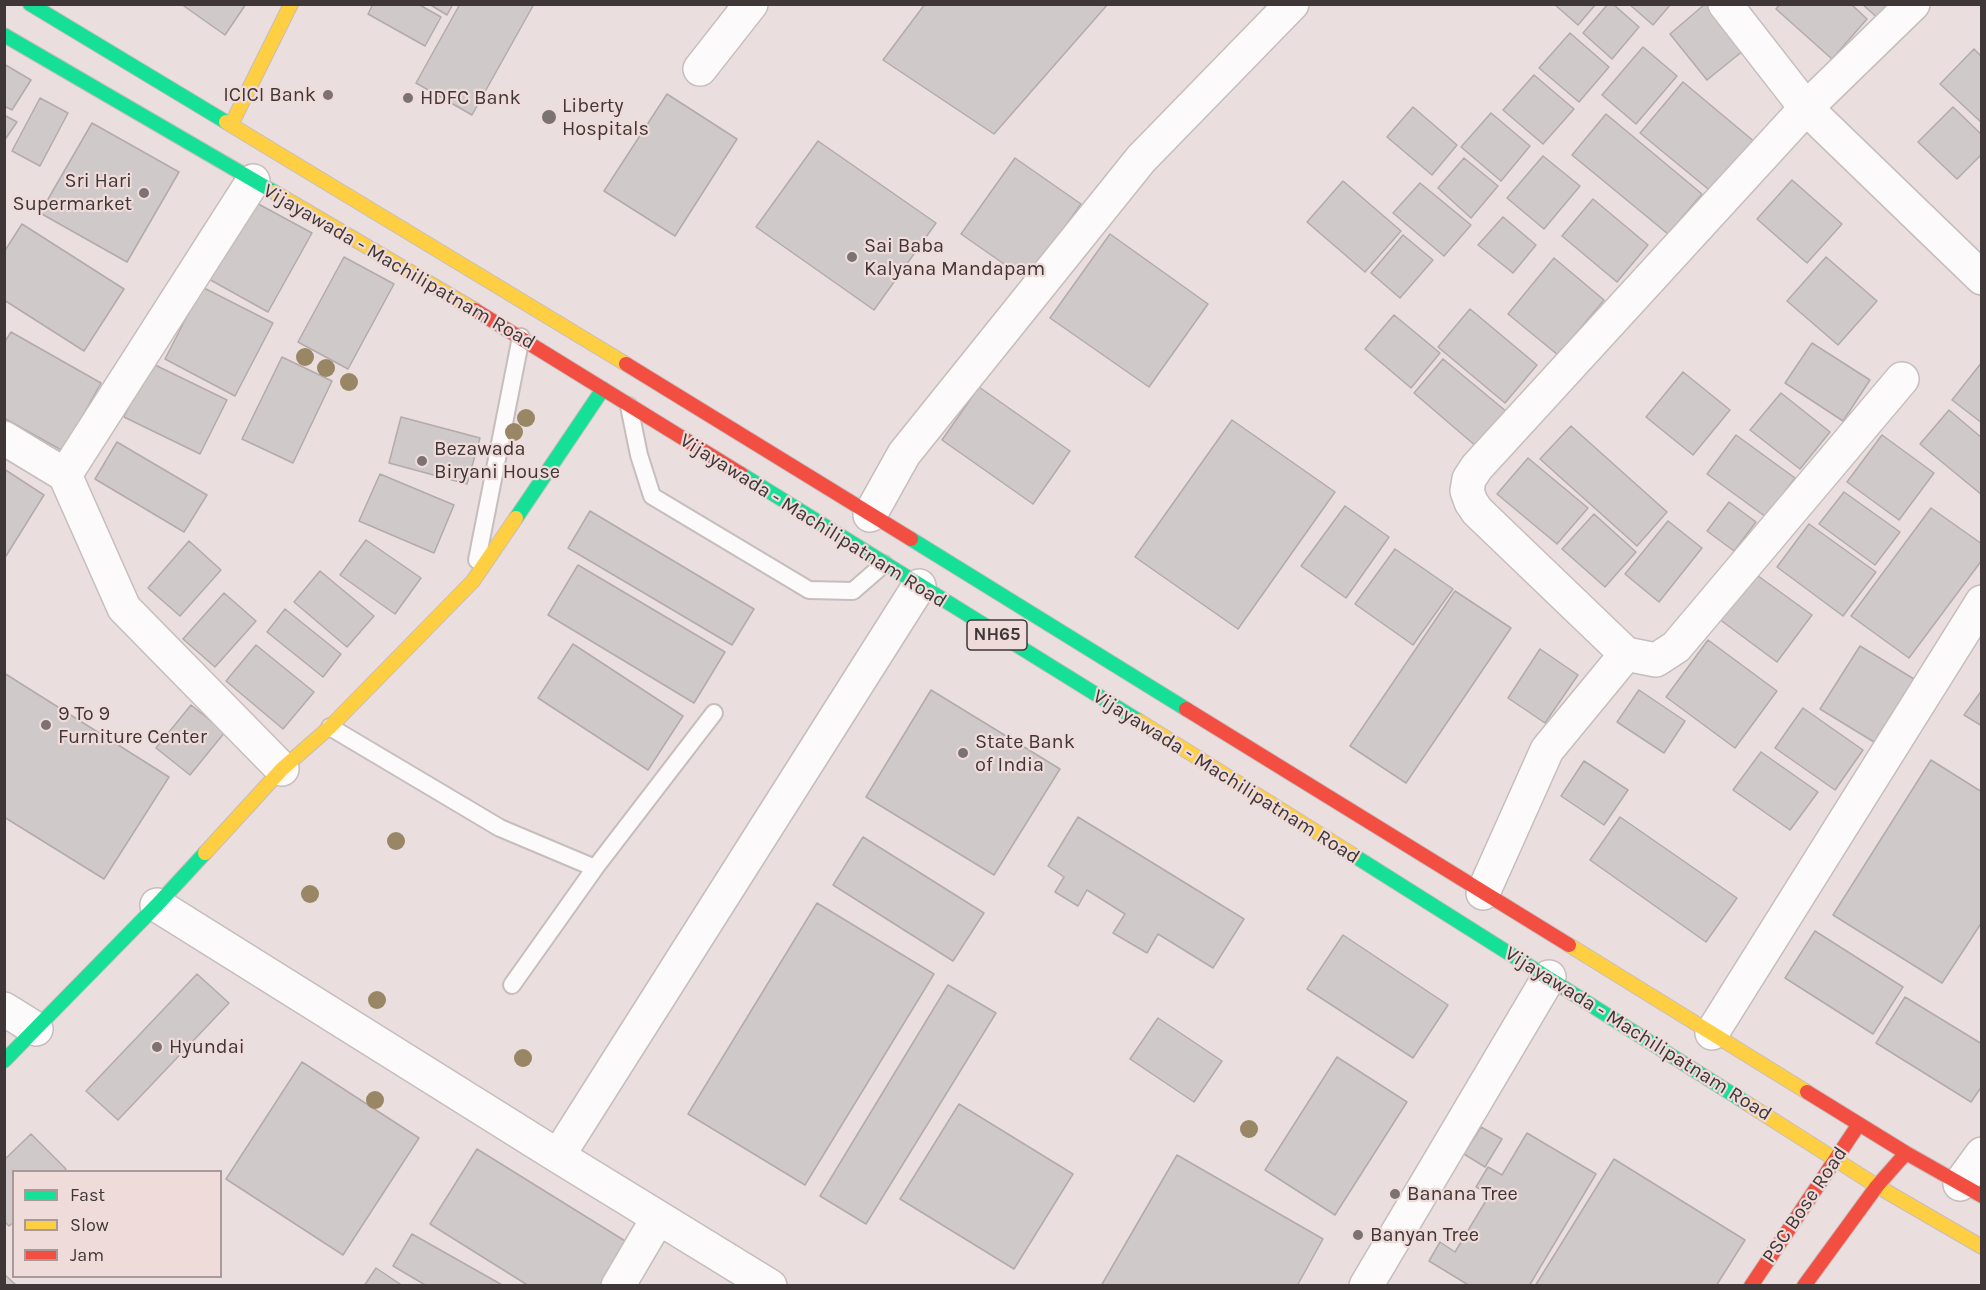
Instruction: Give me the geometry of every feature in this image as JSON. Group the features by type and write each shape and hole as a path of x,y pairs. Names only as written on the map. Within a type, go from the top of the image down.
{"main road":[{"name":"Vijayawada - Machilipatnam Road","path":"30,4 621,360 870,515 1216,738 1483,893 1906,1153 1971,1190"},
{"path":"231,125 291,4"},
{"name":"Vijayawada - Machilipatnam Road","path":"4,35 521,337 1549,977 1877,1186 1982,1247"},
{"path":"4,1061 157,905 282,769 330,727 473,582 603,389"},
{"path":"1199,761 1216,738"},
{"name":"PSC Bose Road","path":"1752,1286 1859,1124"},
{"path":"1804,1286 1877,1186 1906,1153"}],"street":[{"path":"700,69 751,4"},
{"path":"870,515 904,454 1141,159 1292,4"},
{"path":"1725,4 1806,108 1982,278"},
{"path":"1902,379 1676,647 1656,660 1626,654 1477,511 1467,491 1469,479 1477,467 1806,108 1912,4"},
{"path":"65,475 253,182"},
{"path":"4,438 65,475 124,608 282,769"},
{"path":"558,1156 919,586"},
{"path":"1712,1033 1982,602"},
{"path":"1483,893 1547,750 1626,654"},
{"path":"157,905 770,1286"},
{"path":"1366,1286 1549,977"},
{"path":"4,1010 36,1029"},
{"path":"1971,1190 1982,1154"},
{"path":"618,1286 658,1218"}],"lane":[{"path":"473,582 521,337"},
{"path":"629,406 639,455 652,496 809,591 853,591 884,564"},
{"path":"512,985 595,868 714,713"},
{"path":"330,727 500,828 595,868"}],"building":[{"path":"181,4 246,4 225,35"},
{"path":"373,4 418,4 441,17 425,46 368,14"},
{"path":"429,4 453,4 447,15"},
{"path":"460,4 534,4 472,115 416,83"},
{"path":"925,4 1108,4 994,134 883,60"},
{"path":"1554,4 1596,4 1578,25"},
{"path":"1608,4 1613,4 1639,27 1612,59 1583,33"},
{"path":"1629,4 1671,4 1653,25"},
{"path":"1705,4 1715,4 1749,46 1707,80 1670,34"},
{"path":"1780,4 1851,4 1867,19 1832,59 1776,9"},
{"path":"1862,4 1894,4 1880,20"},
{"path":"1570,33 1609,67 1579,102 1539,68"},
{"path":"1643,47 1677,76 1636,124 1602,95"},
{"path":"1974,49 1982,57 1982,123 1940,84"},
{"path":"4,64 31,80 12,110 4,106"},
{"path":"1534,75 1574,109 1543,144 1503,110"},
{"path":"1683,82 1756,143 1713,193 1640,133"},
{"path":"667,94 737,139 675,236 604,191"},
{"path":"40,98 68,113 40,166 12,151"},
{"path":"1413,107 1457,145 1432,175 1387,137"},
{"path":"1953,107 1982,135 1982,154 1957,179 1918,142"},
{"path":"1491,113 1530,146 1501,181 1461,147"},
{"path":"1606,114 1702,194 1668,234 1572,155"},
{"path":"4,115 17,122 4,141"},
{"path":"92,123 179,172 127,262 40,213"},
{"path":"818,141 936,223 874,310 756,227"},
{"path":"1543,156 1580,186 1544,229 1507,198"},
{"path":"1015,158 1081,204 1027,280 961,234"},
{"path":"1464,158 1498,186 1471,218 1438,188"},
{"path":"1792,180 1842,224 1807,263 1757,219"},
{"path":"1343,181 1401,231 1365,272 1307,222"},
{"path":"1420,183 1471,225 1444,256 1393,213"},
{"path":"1593,199 1648,245 1617,282 1562,236"},
{"path":"251,200 312,233 268,312 207,278"},
{"path":"1503,217 1536,245 1513,273 1478,245"},
{"path":"22,224 124,289 84,351 4,300 4,252"},
{"path":"1110,234 1208,304 1149,387 1050,318"},
{"path":"1403,235 1433,260 1400,298 1371,273"},
{"path":"344,257 394,284 348,369 298,342"},
{"path":"1826,257 1877,301 1838,345 1787,301"},
{"path":"1554,258 1604,300 1558,355 1508,314"},
{"path":"202,287 273,323 235,396 165,359"},
{"path":"1470,309 1537,365 1505,403 1438,347"},
{"path":"1394,315 1440,353 1411,388 1365,349"},
{"path":"11,332 101,383 63,451 4,418 4,343"},
{"path":"1812,343 1870,380 1843,421 1785,383"},
{"path":"282,357 332,381 293,463 242,439"},
{"path":"1443,359 1507,412 1477,447 1414,393"},
{"path":"1982,362 1982,423 1952,400"},
{"path":"151,363 227,400 200,454 124,417"},
{"path":"1683,372 1730,410 1693,455 1646,417"},
{"path":"979,387 1070,451 1033,504 942,440"},
{"path":"1781,393 1830,432 1800,469 1750,430"},
{"path":"1949,410 1982,438 1982,495 1920,444"},
{"path":"401,417 480,438 467,484 389,463"},
{"path":"1232,420 1335,492 1238,629 1135,557"},
{"path":"1571,426 1667,512 1637,546 1540,459"},
{"path":"1736,435 1795,478 1766,517 1707,474"},
{"path":"1882,435 1934,473 1899,520 1847,482"},
{"path":"117,442 207,495 184,532 95,479"},
{"path":"1528,458 1588,508 1557,544 1497,494"},
{"path":"4,469 44,495 6,556 4,555"},
{"path":"380,474 454,505 434,553 359,521"},
{"path":"1844,492 1900,532 1875,565 1819,524"},
{"path":"1729,502 1756,522 1734,551 1707,531"},
{"path":"1345,506 1389,537 1346,598 1301,566"},
{"path":"1931,508 1982,544 1982,560 1909,658 1851,616"},
{"path":"590,511 754,609 732,645 568,548"},
{"path":"1594,514 1636,552 1605,587 1562,549"},
{"path":"1668,521 1702,548 1659,602 1625,574"},
{"path":"1809,524 1876,572 1843,616 1777,567"},
{"path":"366,540 421,578 395,614 340,575"},
{"path":"189,541 221,570 180,616 148,588"},
{"path":"1395,549 1453,589 1413,645 1355,604"},
{"path":"578,565 725,652 694,703 548,615"},
{"path":"320,571 374,616 347,647 294,602"},
{"path":"1754,573 1812,615 1777,662 1719,619"},
{"path":"1455,591 1511,628 1406,783 1350,746"},
{"path":"224,593 256,621 215,667 183,639"},
{"path":"285,609 341,654 323,677 267,632"},
{"path":"1708,640 1777,691 1735,748 1666,697"},
{"path":"573,644 683,716 648,770 538,698"},
{"path":"256,645 314,692 283,729 226,681"},
{"path":"1860,646 1914,679 1874,742 1820,709"},
{"path":"1540,649 1578,675 1545,723 1508,698"},
{"name":"9 To 9 Furniture Center","path":"4,673 169,777 104,879 4,817"},
{"path":"931,690 1060,769 994,875 866,797"},
{"path":"1639,690 1685,721 1664,753 1617,722"},
{"path":"1982,690 1982,726 1964,715"},
{"path":"191,705 225,732 190,775 156,748"},
{"path":"1803,708 1863,750 1835,790 1775,748"},
{"path":"1761,752 1818,792 1790,830 1733,790"},
{"path":"1931,760 1982,792 1982,922 1942,983 1833,915"},
{"path":"1584,761 1628,790 1604,825 1561,796"},
{"path":"1078,817 1244,919 1213,968 1158,934 1147,953 1113,933 1125,914 1087,890 1078,906 1055,892 1064,877 1048,866"},
{"path":"1620,817 1737,898 1706,942 1590,860"},
{"path":"863,837 984,913 953,961 833,885"},
{"path":"817,903 934,974 805,1185 688,1114"},
{"path":"1815,931 1903,987 1873,1034 1785,978"},
{"path":"1343,935 1448,1005 1413,1058 1307,989"},
{"name":"Hyundai","path":"197,974 229,1003 118,1120 86,1091"},
{"path":"948,985 996,1013 866,1224 820,1196"},
{"path":"1905,997 1982,1044 1982,1086 1971,1102 1876,1043"},
{"path":"1158,1018 1222,1061 1194,1102 1130,1059"},
{"path":"1337,1057 1407,1102 1335,1215 1265,1170"},
{"path":"302,1062 419,1138 343,1255 226,1179"},
{"path":"959,1104 1073,1174 1014,1269 900,1199"},
{"path":"1481,1127 1502,1139 1485,1167 1464,1154"},
{"path":"1527,1133 1596,1174 1529,1286 1470,1286 1429,1261 1440,1242 1455,1252 1490,1194 1476,1187 1488,1167 1502,1175"},
{"path":"31,1134 66,1169 12,1170 12,1224 9,1226 4,1221 4,1160"},
{"path":"477,1149 630,1244 603,1286 529,1286 430,1224"},
{"path":"1177,1155 1323,1239 1297,1286 1101,1286"},
{"path":"1614,1159 1745,1240 1716,1286 1535,1286"},
{"path":"412,1234 504,1286 427,1286 393,1266"},
{"path":"376,1268 403,1286 364,1286"},
{"path":"4,1274 16,1285 15,1286 4,1286"}],"traffic: fast":[{"path":"30,4 226,122"},
{"path":"4,35 274,192"},
{"path":"516,518 603,389"},
{"path":"741,474 1139,721"},
{"path":"911,539 1186,709"},
{"path":"4,1061 205,853"},
{"path":"1353,855 1748,1104"}],"traffic: slow":[{"path":"231,125 291,4"},
{"path":"226,122 626,364"},
{"path":"274,192 475,310"},
{"path":"205,853 282,769 330,727 473,581 516,518"},
{"path":"1139,721 1353,855"},
{"path":"1569,945 1807,1092"},
{"path":"1748,1104 1877,1186 1982,1247"}],"traffic: jam":[{"path":"475,310 741,474"},
{"path":"626,364 911,539"},
{"path":"1186,709 1569,945"},
{"path":"1807,1092 1906,1153 1982,1196"},
{"path":"1751,1286 1859,1124"},
{"path":"1804,1286 1877,1186 1906,1153"}],"place":[{"name":"ICICI Bank","path":"328,95"},
{"name":"HDFC Bank","path":"408,98"},
{"name":"Liberty Hospitals","path":"549,117"},
{"name":"Sri Hari Supermarket","path":"144,193"},
{"name":"Sai Baba Kalyana Mandapam","path":"852,257"},
{"name":"Bezawada Biryani House","path":"422,461"},
{"name":"9 To 9 Furniture Center","path":"46,725"},
{"name":"State Bank of India","path":"963,753"},
{"name":"Hyundai","path":"157,1047"},
{"name":"Banana Tree","path":"1395,1194"},
{"name":"Banyan Tree","path":"1358,1235"}]}
